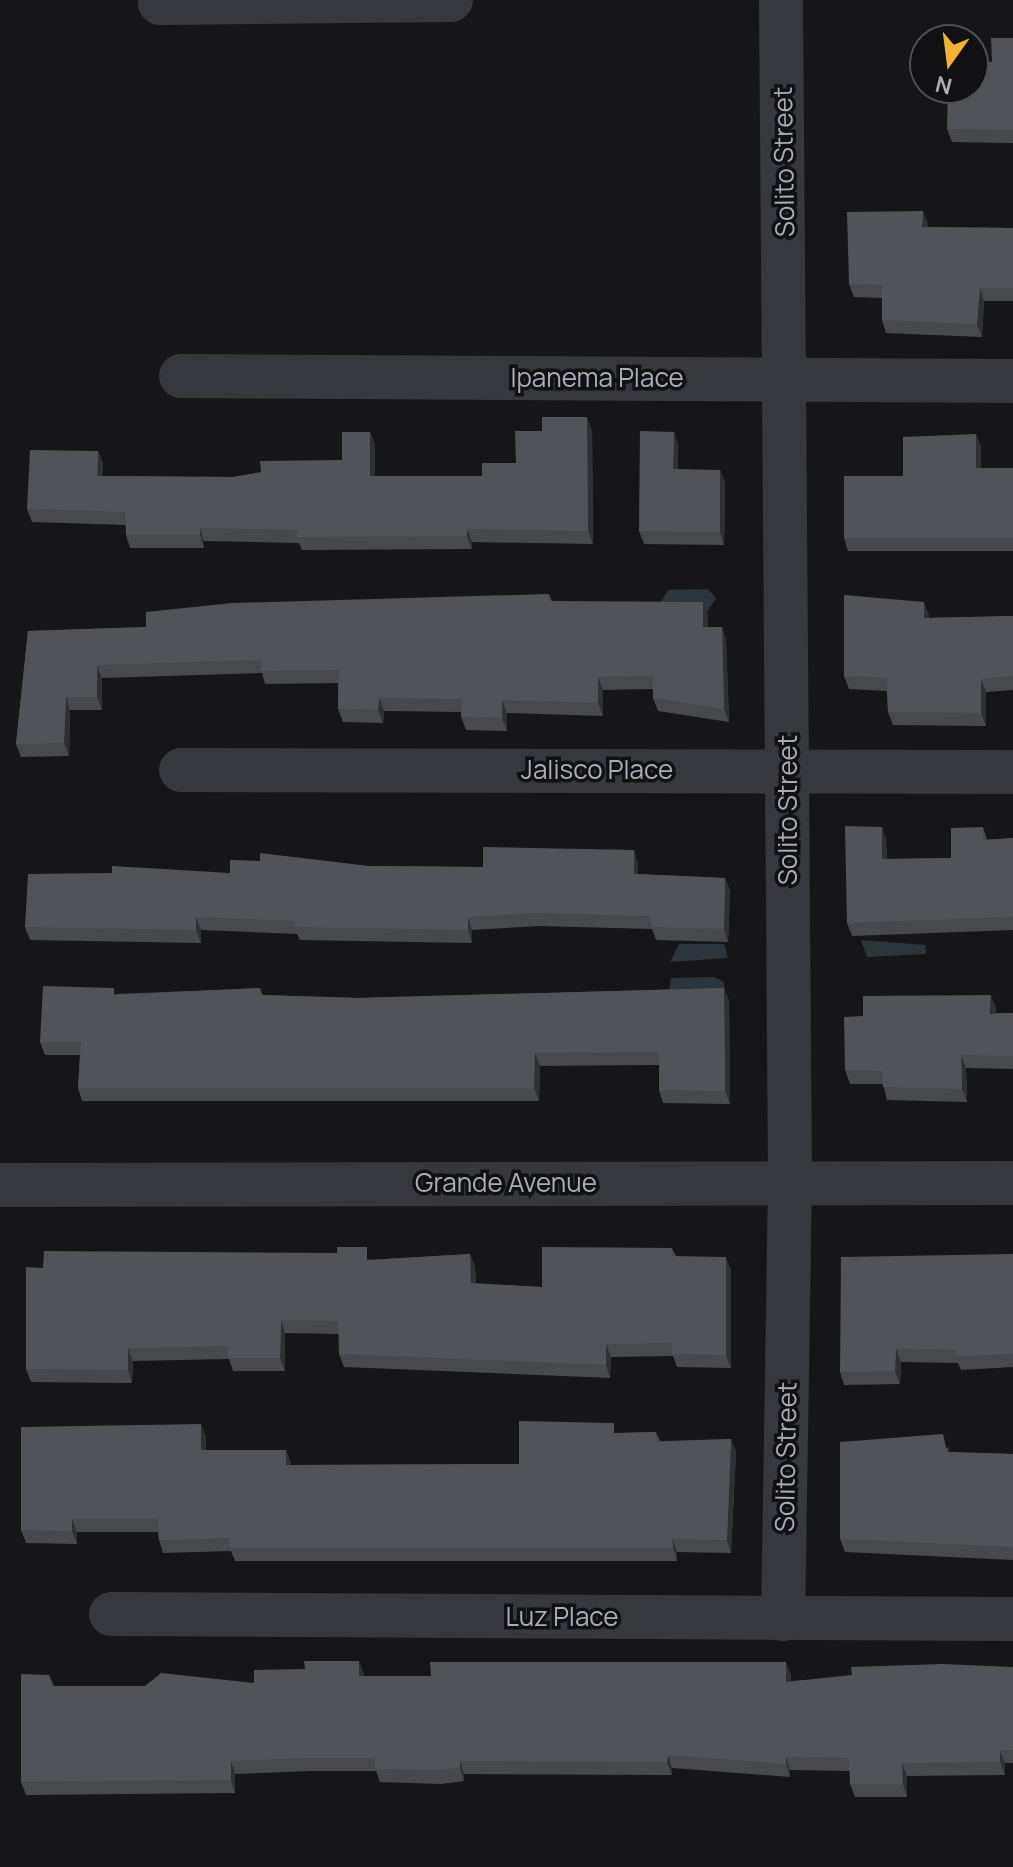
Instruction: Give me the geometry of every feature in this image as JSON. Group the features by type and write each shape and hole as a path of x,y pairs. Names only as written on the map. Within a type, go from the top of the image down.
{"street":[{"path":"160,3 451,0"},
{"name":"Solito Street","path":"781,0 787,379 790,1181 783,1619"},
{"name":"Ipanema Place","path":"181,376 1013,381"},
{"name":"Jalisco Place","path":"181,770 1013,772"},
{"name":"Grande Avenue","path":"0,1185 790,1181 1013,1183"},
{"name":"Luz Place","path":"111,1614 1013,1619"}],"shaded area":[{"path":"708,589 716,598 707,612 659,605 668,590"},
{"path":"861,940 925,945 926,954 867,957"},
{"path":"679,944 724,944 728,958 670,962"},
{"path":"714,977 724,982 725,997 669,993 671,978"}],"building":[{"path":"991,38 1013,38 1013,130 947,129 948,104 989,104 989,62 992,62"},
{"path":"923,211 922,227 1013,228 1013,288 980,288 977,324 882,320 882,285 849,284 847,212"},
{"path":"542,417 587,417 588,531 467,529 467,536 297,537 297,530 200,528 200,535 126,535 125,512 27,509 30,450 98,451 97,476 233,477 261,472 260,461 342,460 342,432 370,432 370,476 482,476 482,463 516,463 515,431 542,431"},
{"path":"640,431 674,432 673,469 720,470 720,532 639,531"},
{"path":"976,434 976,468 1013,468 1013,538 844,538 844,476 903,476 903,437"},
{"path":"549,594 549,601 703,602 703,627 722,627 724,709 653,698 653,676 598,677 598,703 502,700 502,718 461,717 462,699 379,698 378,710 338,709 339,670 261,671 261,660 97,665 97,697 66,697 64,743 16,744 28,631 146,627 146,612 232,603"},
{"path":"844,595 924,602 924,618 1013,616 1013,676 981,679 981,713 888,712 887,678 844,676"},
{"path":"845,826 882,827 882,859 951,858 951,828 983,827 983,840 1013,838 1013,917 847,923"},
{"path":"483,847 634,850 634,874 725,878 724,929 651,927 651,916 534,913 468,917 468,930 295,927 295,921 196,917 196,930 25,927 28,874 112,873 112,866 230,873 230,860 260,861 260,853 369,866 483,867"},
{"path":"43,986 114,988 114,995 260,988 260,995 358,998 724,988 725,1091 659,1090 659,1052 535,1053 534,1088 78,1088 81,1042 40,1042"},
{"path":"991,995 990,1014 1013,1013 1013,1056 961,1055 962,1089 883,1087 882,1071 845,1070 844,1017 863,1016 863,996"},
{"path":"337,1247 367,1247 367,1260 470,1254 471,1283 542,1287 542,1247 672,1248 672,1256 726,1257 726,1355 672,1354 672,1343 606,1344 606,1365 339,1354 338,1321 281,1320 280,1358 228,1358 228,1346 128,1348 128,1370 26,1369 26,1267 43,1268 44,1251 337,1253"},
{"path":"1013,1254 1013,1354 956,1356 956,1350 896,1349 895,1371 840,1372 841,1257"},
{"path":"519,1421 614,1423 614,1433 656,1432 656,1442 731,1439 727,1540 672,1539 673,1548 230,1548 230,1538 159,1540 158,1519 72,1519 72,1531 21,1530 21,1427 201,1424 201,1450 286,1450 286,1465 519,1464"},
{"path":"943,1434 947,1452 1013,1454 1013,1547 840,1539 840,1442"},
{"path":"304,1661 359,1661 359,1676 431,1676 430,1662 786,1662 786,1682 852,1675 851,1667 942,1664 1013,1667 1013,1750 1000,1750 1000,1762 902,1763 903,1784 850,1784 849,1758 786,1757 786,1764 668,1755 667,1762 460,1761 460,1768 436,1770 375,1769 375,1758 231,1761 231,1780 21,1782 21,1674 49,1675 52,1686 145,1686 161,1673 254,1683 254,1670 305,1669"}]}
